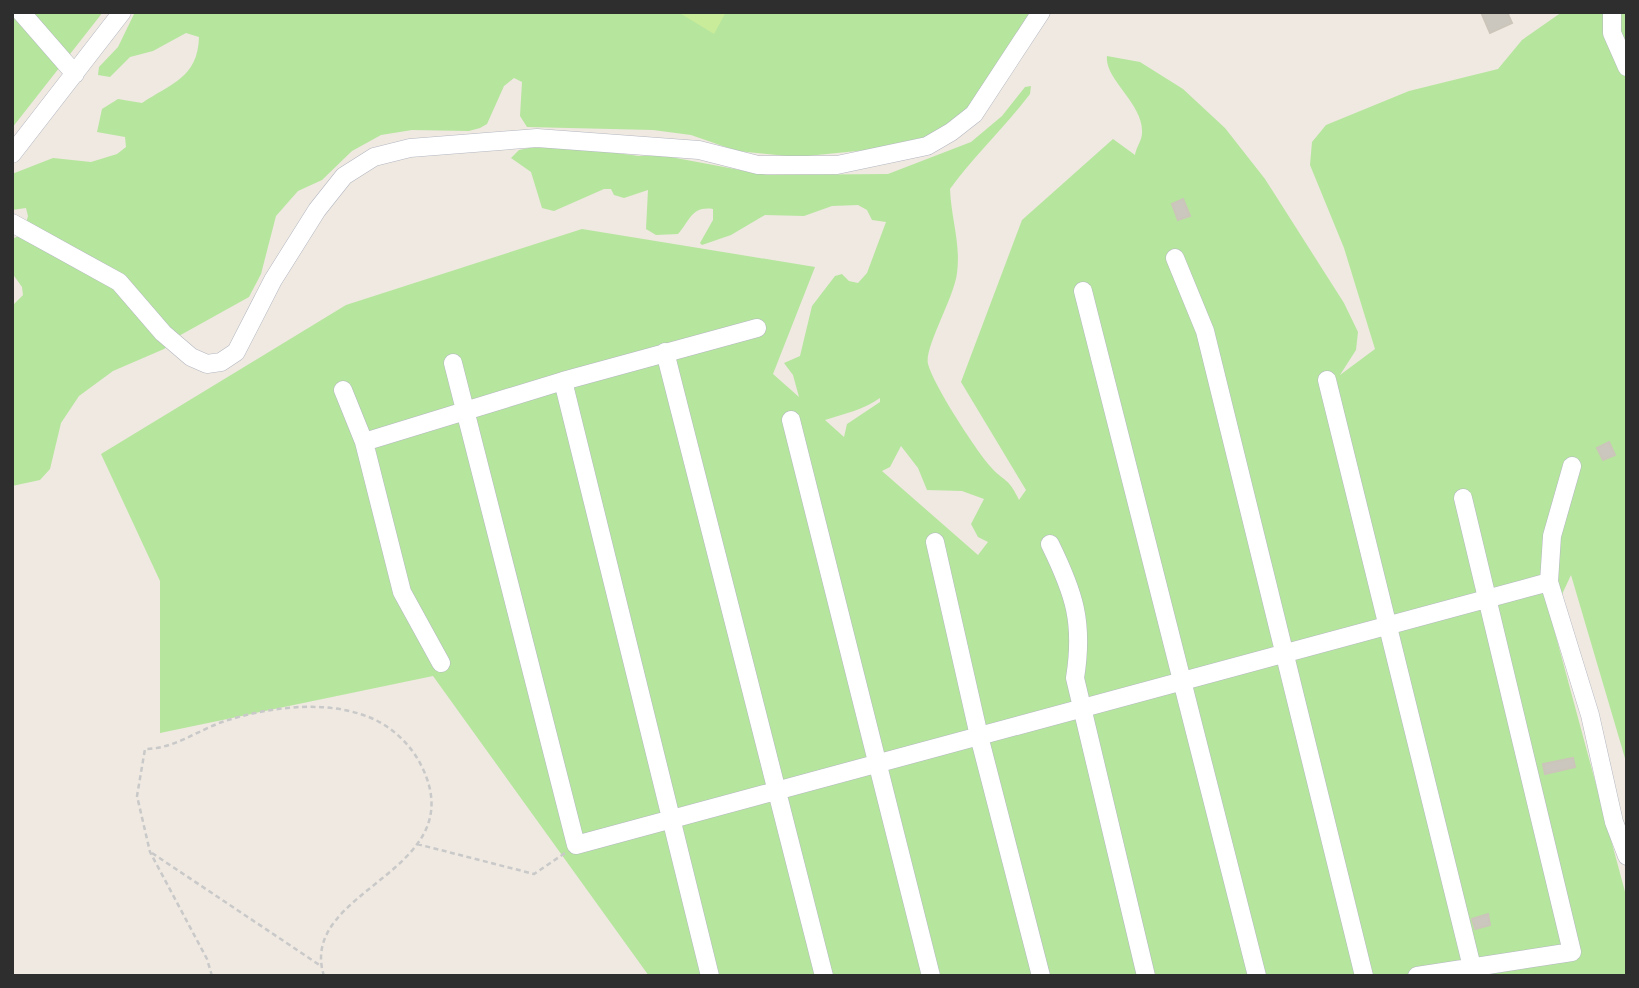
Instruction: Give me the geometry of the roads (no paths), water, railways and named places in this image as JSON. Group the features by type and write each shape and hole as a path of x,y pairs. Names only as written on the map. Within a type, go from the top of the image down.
{"street":[{"path":"21,12 75,74"},
{"path":"15,145 75,74 122,12"},
{"path":"12,223 119,282 163,333 191,357 207,365 221,362 236,352 273,280 317,210 344,176 374,157 410,148 537,138 699,150 758,165 837,165 927,146 974,114 1041,12"},
{"path":"1612,12 1612,33 1627,67"},
{"path":"1175,258 1205,331 1364,976"},
{"path":"1083,292 1257,976"},
{"path":"364,442 466,413 563,381 757,328"},
{"path":"665,352 824,976"},
{"path":"453,363 576,845 1549,582"},
{"path":"1327,380 1385,626 1472,967"},
{"path":"563,381 710,976"},
{"path":"343,390 364,442 402,592 441,663"},
{"path":"791,420 931,976"},
{"path":"1572,466 1552,536 1549,582 1590,715 1614,822 1627,856"},
{"path":"1417,976 1572,952 1463,498"},
{"path":"934,542 979,736 1041,976"},
{"path":"1050,544 1073,591 1079,650 1074,678 1146,976"}]}
